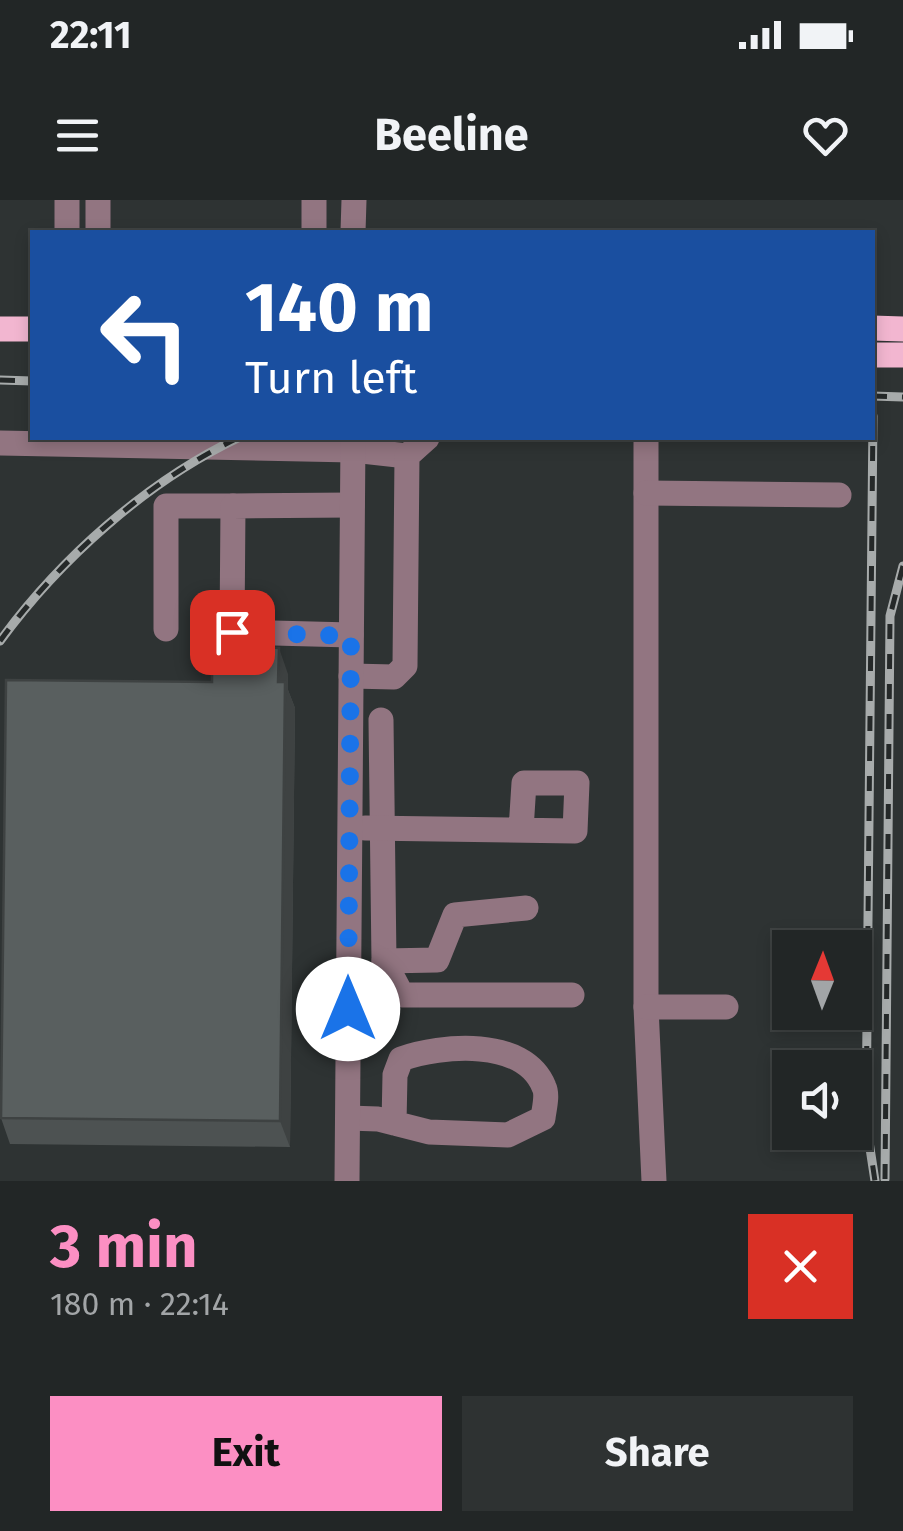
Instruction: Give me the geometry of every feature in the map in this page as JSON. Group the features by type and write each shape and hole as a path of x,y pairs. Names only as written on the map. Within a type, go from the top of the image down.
{"main road":[{"path":"875,328 903,329"},
{"path":"0,329 30,329"},
{"path":"875,355 903,355"}],"street":[{"path":"66,230 67,200"},
{"path":"98,200 98,230"},
{"path":"314,200 314,230"},
{"path":"354,200 354,230"},
{"path":"351,676 394,677 405,666 407,456 425,440"},
{"path":"646,440 646,1007 654,1181"},
{"path":"0,443 353,444 407,456"},
{"path":"347,1181 353,444"},
{"path":"646,493 839,495"},
{"path":"166,629 166,506 352,505"},
{"path":"233,506 232,632 351,636"},
{"path":"381,720 384,961 402,995 572,995"},
{"path":"350,828 521,830"},
{"path":"384,961 437,960 454,914 526,908"},
{"path":"646,1007 726,1006"},
{"path":"348,1118 430,1132 508,1135 543,1118 546,1090 532,1070 508,1052 426,1050 401,1060 395,1076 394,1123"}],"building":[{"path":"219,644 279,648 278,682 285,682 280,1121 1,1118 6,680 212,682 212,647"}],"railway":[{"path":"0,380 30,381"},
{"path":"875,396 903,397"},
{"path":"0,641 50,581 107,525 170,477 234,440"},
{"path":"873,440 866,1122 875,1181"},
{"path":"885,1179 890,616 903,566"}],"route":[{"path":"232,632 351,636 348,1009"}]}
